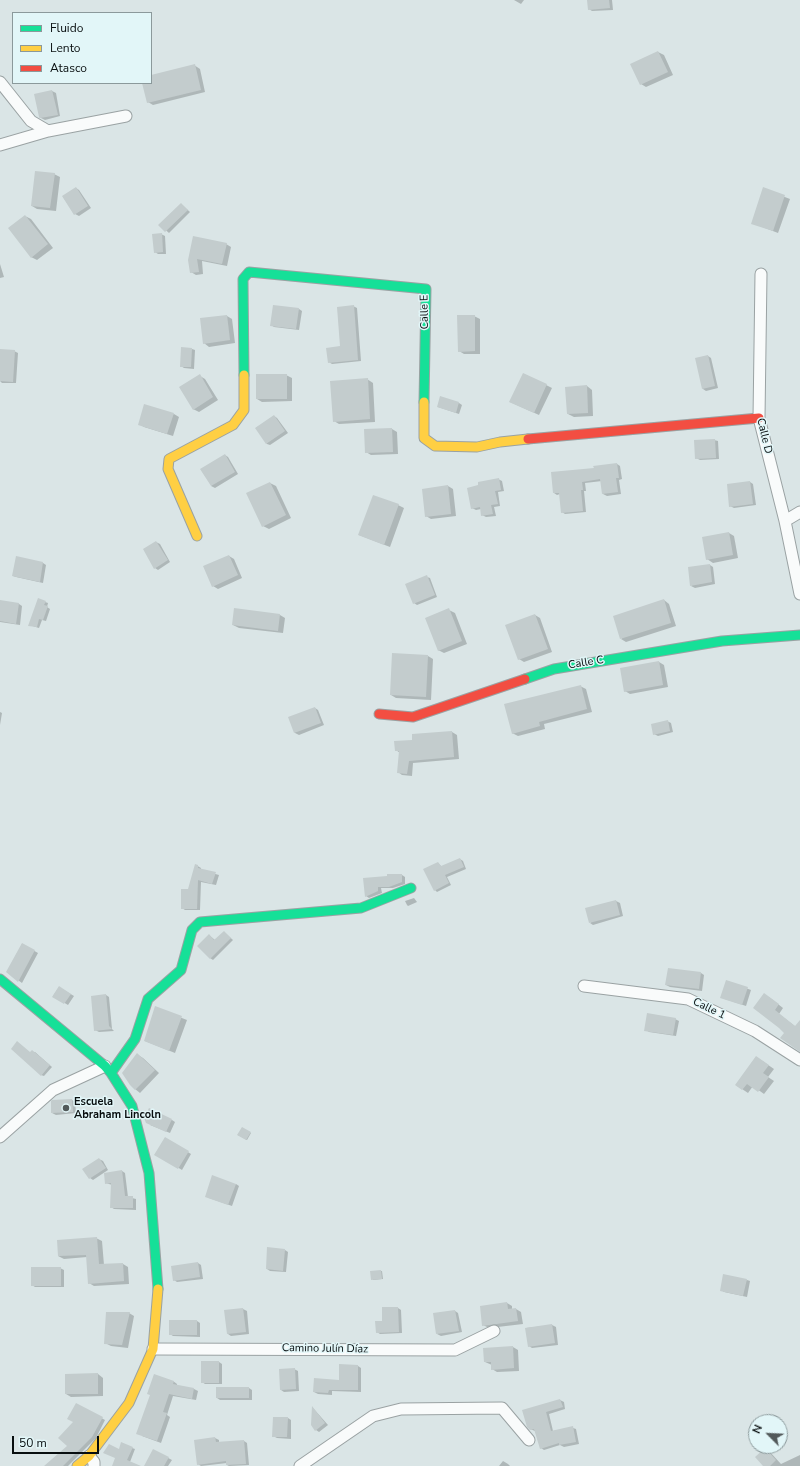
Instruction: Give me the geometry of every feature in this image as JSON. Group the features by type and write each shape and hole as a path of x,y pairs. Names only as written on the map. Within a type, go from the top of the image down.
{"street":[{"path":"0,82 31,122 48,131"},
{"path":"0,145 48,131 126,116"},
{"name":"Calle E","path":"197,536 168,469 169,459 233,425 244,410 243,279 249,272 426,290 424,438 435,446 476,447 500,442 759,418"},
{"name":"Calle D","path":"761,274 759,418 785,521 800,594"},
{"path":"785,521 800,512"},
{"name":"Calle C","path":"379,714 413,717 554,669 722,641 800,635"},
{"path":"0,1137 53,1090 108,1070 135,1039 148,1000 181,970 192,930 200,922 361,908 411,888"},
{"path":"0,979 108,1070 132,1106 149,1173 158,1292 153,1348 129,1403 88,1456 77,1466"},
{"name":"Calle 1","path":"584,986 688,999 755,1031 800,1060"},
{"name":"Camino Julín Díaz","path":"153,1348 455,1350 494,1331"},
{"path":"300,1466 373,1416 401,1409 502,1408 529,1440"},
{"path":"88,1456 94,1462 94,1466"}],"building":[{"path":"587,0 609,0 610,8 588,10"},
{"path":"658,51 668,72 640,85 630,64"},
{"path":"195,64 201,90 147,103 142,84 152,84 152,75"},
{"path":"52,90 58,115 40,118 34,94"},
{"path":"35,171 55,173 50,208 31,206"},
{"path":"76,187 88,206 74,215 62,196"},
{"path":"763,187 785,195 773,231 751,224"},
{"path":"181,203 188,210 165,232 158,225"},
{"path":"25,215 48,244 31,258 8,228"},
{"path":"162,233 163,252 154,253 152,234"},
{"path":"193,236 227,243 222,264 197,259 199,272 190,273 188,260"},
{"path":"273,305 299,308 296,329 270,326"},
{"path":"354,305 358,360 328,363 326,348 340,346 337,307"},
{"path":"227,315 230,340 203,344 200,318"},
{"path":"457,315 475,315 475,351 458,352"},
{"path":"181,347 192,348 191,367 180,367"},
{"path":"0,349 15,350 13,382 0,381"},
{"path":"708,355 715,386 702,389 695,358"},
{"path":"523,373 547,384 534,413 509,402"},
{"path":"200,374 213,397 193,410 179,387"},
{"path":"256,374 287,374 287,399 256,399"},
{"path":"368,378 370,419 333,422 330,381"},
{"path":"587,385 588,413 567,414 565,387"},
{"path":"440,396 459,402 456,413 437,407"},
{"path":"144,404 174,413 167,434 138,425"},
{"path":"274,415 285,431 266,444 255,428"},
{"path":"392,428 393,452 365,453 364,429"},
{"path":"715,439 716,458 695,459 694,440"},
{"path":"225,454 235,472 211,486 200,469"},
{"path":"617,463 619,478 616,478 618,492 602,494 600,479 582,482 583,490 581,490 583,511 561,513 559,493 553,493 551,472 594,468 593,466"},
{"path":"499,478 501,490 495,491 498,504 491,505 493,514 481,516 480,507 471,509 467,488 478,485 478,482"},
{"path":"750,481 753,504 729,507 727,484"},
{"path":"270,482 286,515 262,527 246,493"},
{"path":"448,485 451,514 425,517 422,489"},
{"path":"373,495 399,504 384,545 358,535"},
{"path":"729,532 733,555 706,560 702,537"},
{"path":"156,541 168,560 154,569 143,549"},
{"path":"229,555 238,575 212,587 203,566"},
{"path":"16,556 43,562 40,582 12,576"},
{"path":"710,564 712,582 690,586 688,567"},
{"path":"427,575 435,595 413,604 405,584"},
{"path":"38,598 46,601 44,605 48,606 43,620 39,619 37,627 28,626"},
{"path":"664,599 671,623 620,639 613,616"},
{"path":"0,600 19,603 16,624 0,621"},
{"path":"234,608 280,614 278,631 232,625"},
{"path":"449,608 462,641 438,651 425,618"},
{"path":"535,614 548,649 518,660 505,625"},
{"path":"392,653 428,655 426,697 390,695"},
{"path":"659,661 663,685 624,692 620,668"},
{"path":"581,685 587,709 539,722 540,726 512,734 504,704"},
{"path":"315,707 321,723 294,733 288,717"},
{"path":"668,720 670,731 653,735 651,724"},
{"path":"452,731 454,757 409,761 407,774 397,773 399,751 395,751 394,741 412,740 412,734"},
{"path":"460,858 464,867 445,875 449,883 434,891 423,869 438,862 441,866"},
{"path":"195,864 198,865 198,868 216,872 212,884 198,880 197,909 181,909 181,889 188,889"},
{"path":"387,874 402,874 402,882 389,887 378,887 378,891 365,897 363,878 387,876"},
{"path":"616,900 620,915 589,923 585,908"},
{"path":"224,931 231,938 210,959 197,946 209,934 214,940"},
{"path":"22,943 35,950 18,982 6,972"},
{"path":"668,968 701,972 699,989 665,985"},
{"path":"726,980 748,987 742,1005 720,998"},
{"path":"59,986 71,994 64,1004 52,997"},
{"path":"764,993 779,1004 775,1010 795,1026 800,1020 800,1052 780,1038 784,1033 753,1008"},
{"path":"106,994 109,1026 112,1029 94,1031 91,996"},
{"path":"155,1006 182,1016 169,1051 144,1041"},
{"path":"647,1013 676,1018 673,1035 644,1031"},
{"path":"17,1041 30,1052 32,1050 50,1065 41,1076 11,1049"},
{"path":"137,1053 155,1070 135,1090 122,1073"},
{"path":"756,1056 769,1065 763,1073 769,1077 758,1092 747,1084 742,1090 735,1085"},
{"path":"72,1099 73,1112 51,1113 52,1100"},
{"path":"149,1108 172,1119 166,1132 146,1123 144,1118"},
{"path":"242,1127 251,1132 246,1140 237,1135"},
{"path":"165,1137 189,1151 178,1169 154,1155"},
{"path":"99,1158 106,1168 89,1179 82,1169"},
{"path":"122,1170 125,1196 133,1196 133,1208 110,1208 111,1183 105,1184 104,1173"},
{"path":"212,1175 236,1184 228,1205 205,1197"},
{"path":"97,1237 99,1264 123,1263 124,1281 88,1284 86,1255 58,1256 57,1240"},
{"path":"267,1247 285,1249 283,1271 266,1269"},
{"path":"198,1262 200,1277 173,1281 171,1266"},
{"path":"31,1267 61,1267 61,1286 31,1286"},
{"path":"381,1270 382,1279 371,1280 370,1271"},
{"path":"723,1274 747,1279 743,1296 720,1291"},
{"path":"507,1302 508,1309 516,1308 518,1321 482,1326 480,1306"},
{"path":"382,1307 398,1307 399,1332 376,1333 375,1321 382,1321"},
{"path":"243,1308 246,1332 227,1334 224,1310"},
{"path":"455,1310 459,1331 436,1334 433,1313"},
{"path":"106,1312 130,1312 122,1345 104,1344"},
{"path":"169,1320 197,1320 197,1335 169,1335"},
{"path":"552,1324 555,1343 528,1347 525,1328"},
{"path":"513,1346 514,1368 491,1370 491,1362 484,1362 483,1348"},
{"path":"201,1361 219,1361 219,1383 201,1383"},
{"path":"339,1364 358,1365 358,1390 329,1390 328,1393 313,1392 314,1378 339,1380"},
{"path":"295,1368 296,1389 280,1390 279,1369"},
{"path":"98,1373 98,1394 65,1394 65,1374"},
{"path":"154,1374 174,1381 173,1384 194,1388 192,1399 169,1394 163,1412 167,1413 157,1441 136,1434 150,1395 147,1394"},
{"path":"216,1387 249,1387 249,1398 216,1398"},
{"path":"560,1399 563,1407 546,1412 551,1431 573,1426 576,1442 559,1445 559,1443 540,1449 534,1429 530,1430 527,1427 522,1410"},
{"path":"76,1403 103,1417 92,1437 63,1466 44,1466 67,1446 58,1438 73,1422 67,1419"},
{"path":"312,1406 325,1423 315,1431 311,1425"},
{"path":"273,1417 288,1417 287,1437 272,1437"},
{"path":"215,1437 216,1442 244,1440 246,1464 226,1465 226,1461 197,1465 194,1440"},
{"path":"121,1442 133,1447 127,1460 141,1466 112,1466 115,1458 103,1453 109,1444 119,1449"},
{"path":"153,1449 169,1457 164,1466 144,1466"},
{"path":"758,1454 770,1454 776,1460 770,1466 763,1466 755,1457"}],"traffic: fast":[{"path":"244,375 243,279 249,272 426,289 424,402"},
{"path":"525,679 554,669 722,641 800,635"},
{"path":"111,1073 135,1039 148,999 181,970 192,930 200,922 361,908 411,888"},
{"path":"0,979 105,1066 132,1106 149,1173 158,1289"}],"traffic: slow":[{"path":"197,536 168,469 169,459 233,425 244,410 244,375"},
{"path":"424,402 424,438 435,446 477,447 500,442 528,439"},
{"path":"77,1466 89,1456 129,1403 153,1349 158,1289"}],"traffic: jam":[{"path":"528,439 759,418"},
{"path":"379,714 413,717 525,679"}],"place":[{"name":"Escuela Abraham Lincoln","path":"66,1108"}]}
